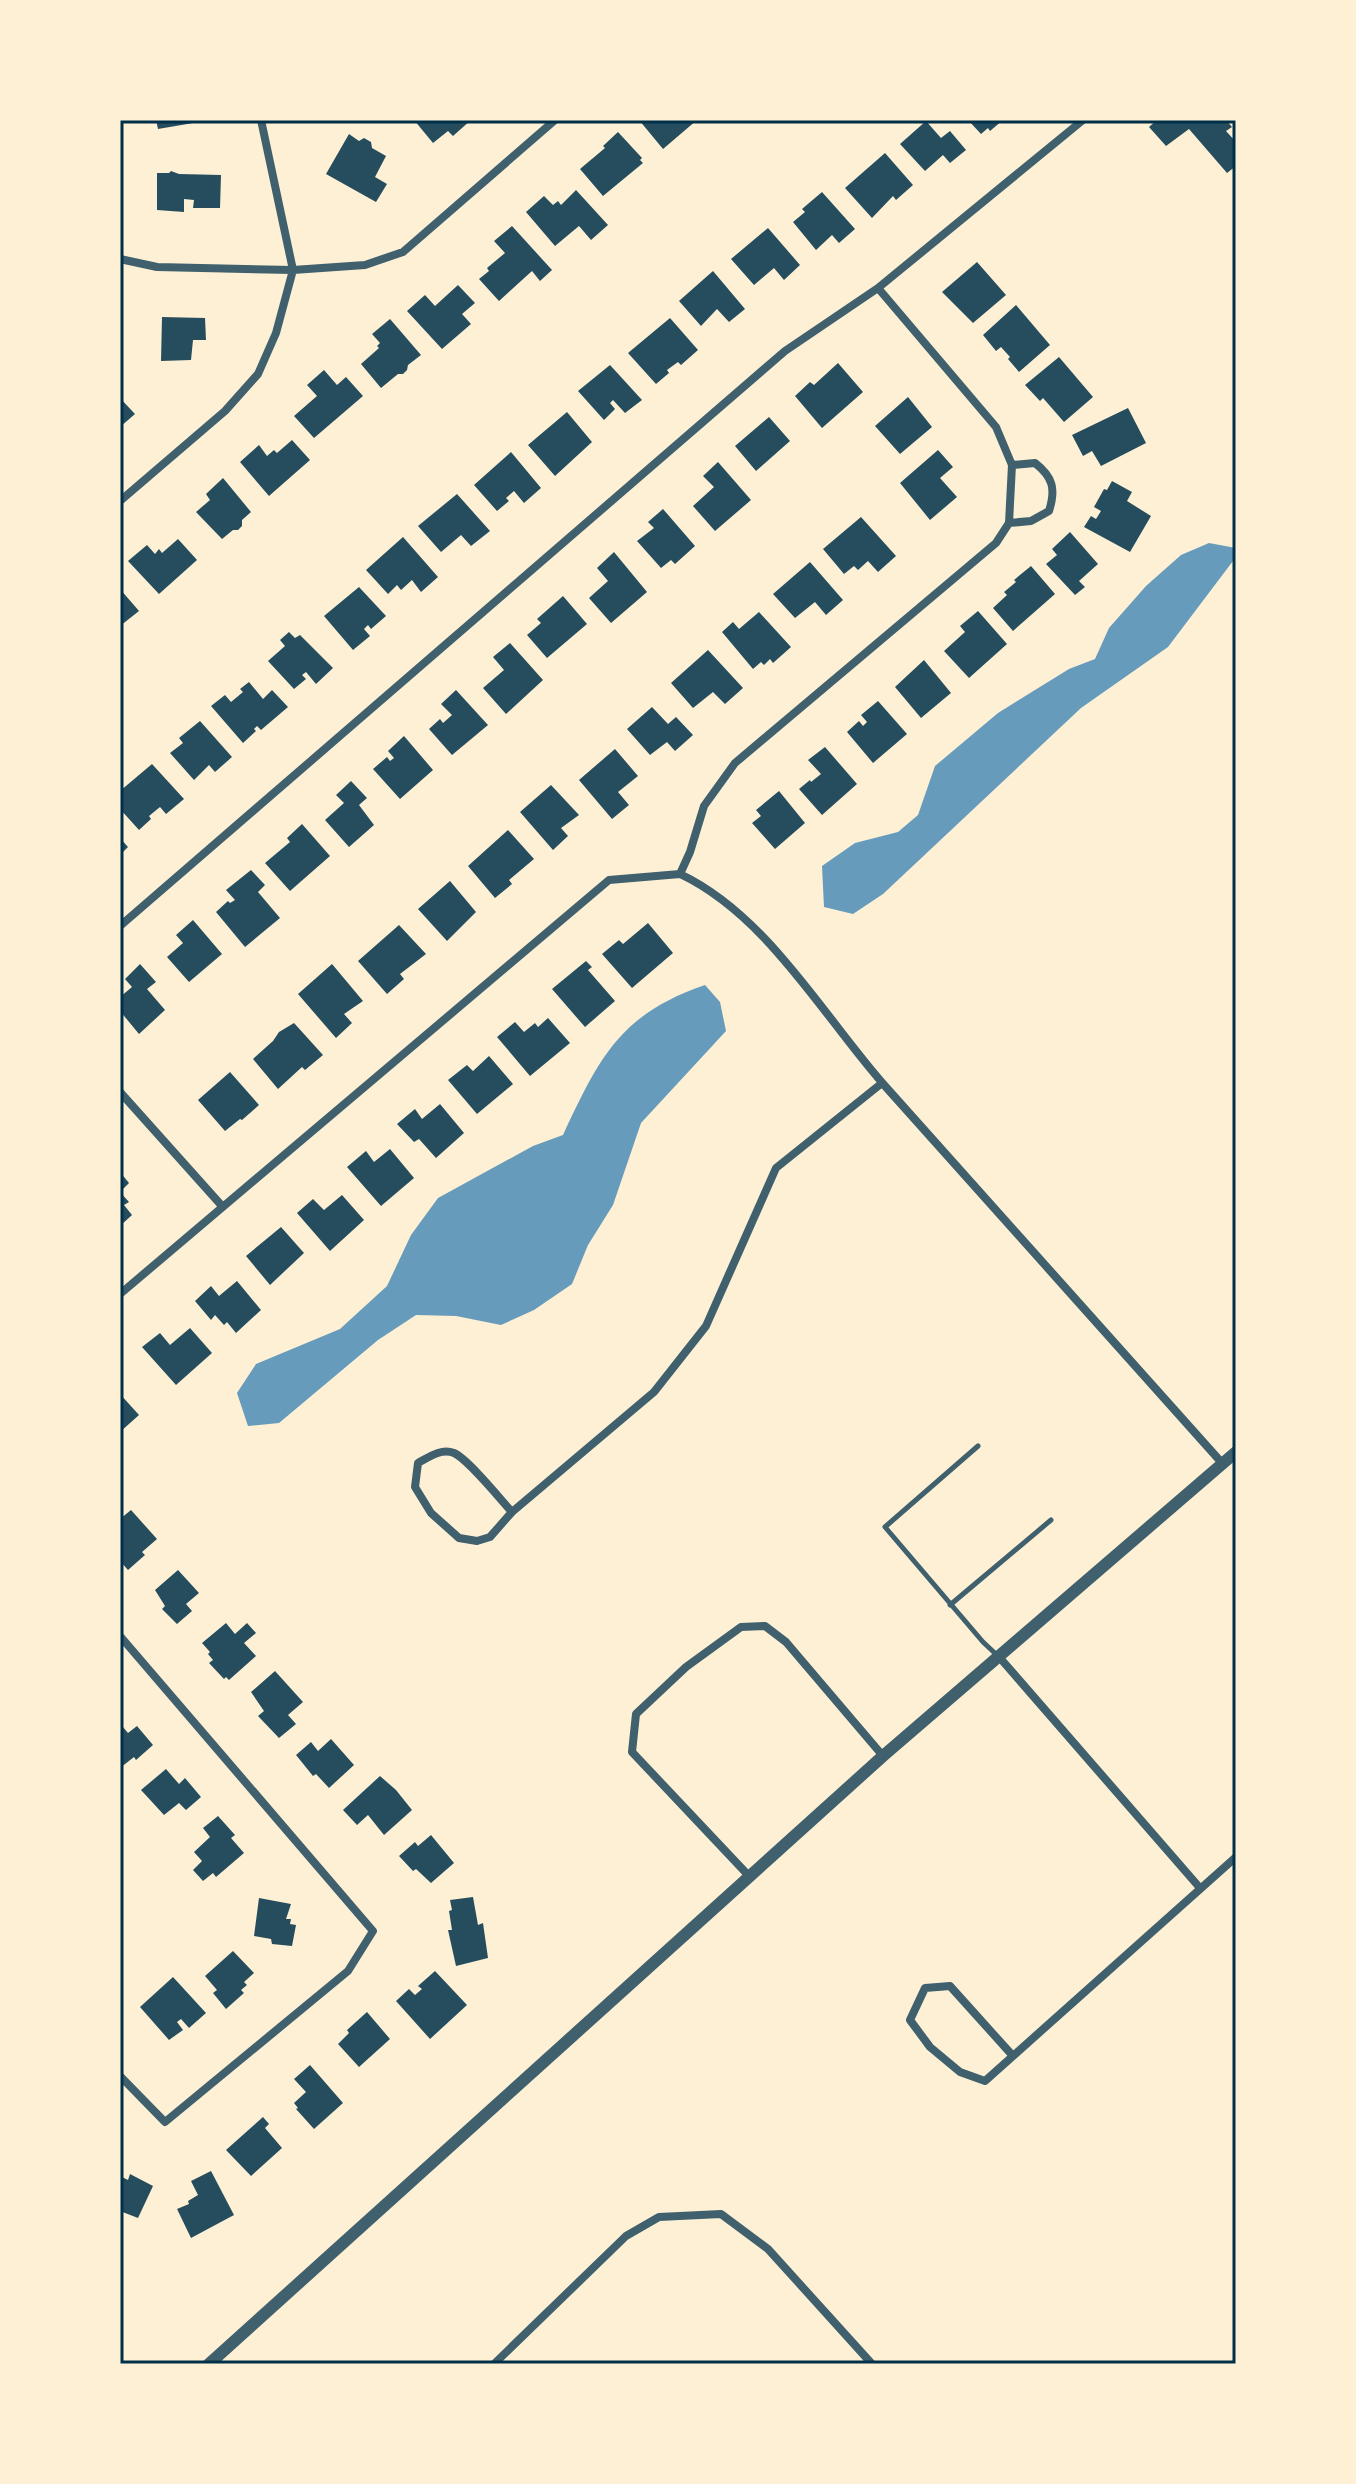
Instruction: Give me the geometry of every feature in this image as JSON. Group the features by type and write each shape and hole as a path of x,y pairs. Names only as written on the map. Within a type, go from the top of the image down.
{"street":[{"path":"120,501 225,411 258,374 276,333 293,270 261,120"},
{"path":"120,259 157,267 293,270 365,265 403,252 555,120"},
{"path":"120,926 785,351 878,288 1083,120"},
{"path":"680,874 704,806 735,763 996,543 1009,523 1012,465 996,427 878,288"},
{"path":"1009,523 1031,521 1049,511 1054,493 1049,474 1035,463 1012,465"},
{"path":"120,1294 609,880 680,874 701,884 766,938 882,1083 1222,1463"},
{"path":"512,1512 479,1475 454,1453 437,1452 418,1463 415,1487 431,1513 459,1538 477,1541 490,1537 512,1512 654,1392 706,1326 776,1168 882,1083"},
{"path":"120,1092 222,1206"},
{"path":"209,2364 883,1756 1236,1452"},
{"path":"749,1876 632,1752 636,1714 686,1667 741,1627 765,1626 786,1642 883,1756"},
{"path":"120,1636 373,1931 348,1971 165,2122 120,2076"},
{"path":"1000,1658 1200,1888"},
{"path":"1013,2056 950,1986 925,1988 910,2020 930,2047 960,2072 985,2081 1236,1857"},
{"path":"494,2364 626,2236 659,2217 721,2214 768,2249 872,2364"}],"lane":[{"path":"978,1446 885,1527 950,1605 1000,1658"},
{"path":"950,1605 1051,1520"}],"water":[{"path":"1209,543 1236,548 1236,557 1168,647 1081,708 883,894 853,914 824,907 822,866 855,843 898,832 918,815 935,766 998,713 1069,669 1095,659 1109,628 1146,586 1181,555"},
{"path":"705,985 720,1002 726,1031 641,1123 613,1205 588,1245 572,1284 534,1310 501,1325 456,1316 416,1315 378,1340 279,1423 248,1426 237,1393 256,1364 340,1329 387,1286 411,1235 438,1198 533,1146 563,1135 601,1061 632,1025 652,1010"}],"building":[{"path":"156,120 199,120 199,122 158,129"},
{"path":"414,120 471,120 453,136 448,131 433,143"},
{"path":"639,120 697,120 663,149"},
{"path":"968,120 1003,120 981,134"},
{"path":"1157,120 1226,120 1232,127 1226,131 1236,142 1236,166 1227,173 1189,129 1166,146 1149,127"},
{"path":"926,121 941,138 950,131 966,150 950,163 943,155 925,171 900,144"},
{"path":"618,132 643,163 603,196 580,169"},
{"path":"349,134 359,141 364,138 371,142 372,148 386,156 375,177 387,184 376,202 326,174"},
{"path":"885,153 913,185 896,200 893,196 872,218 845,188"},
{"path":"171,171 221,175 220,208 193,208 194,200 184,199 184,212 157,210 157,173"},
{"path":"576,190 608,225 591,240 579,226 555,246 526,212 544,196 553,205 558,201 561,205"},
{"path":"822,192 855,229 839,243 832,235 816,250 793,222 805,212 802,209"},
{"path":"512,226 552,270 540,281 532,271 499,301 479,279 505,253 494,241"},
{"path":"768,228 800,265 784,280 774,268 754,285 731,259"},
{"path":"977,262 1006,295 973,323 942,292"},
{"path":"713,271 745,309 729,322 717,309 701,326 679,301"},
{"path":"458,285 475,303 462,314 471,324 442,349 407,311 425,295 435,306"},
{"path":"1016,305 1050,345 1019,372 1001,347 996,351 983,335"},
{"path":"162,317 205,318 206,340 193,340 191,360 161,361"},
{"path":"670,318 698,350 681,365 678,362 667,370 669,373 656,384 628,353"},
{"path":"390,319 421,355 408,365 403,374 398,374 381,388 361,364 379,348 380,343 372,334"},
{"path":"1059,357 1093,397 1064,422 1043,398 1040,401 1025,385"},
{"path":"838,363 863,392 822,428 795,396 810,382 814,385"},
{"path":"610,365 642,400 625,413 613,400 610,403 615,409 604,420 578,391"},
{"path":"324,370 337,385 346,377 363,396 314,438 294,416 317,396 307,385"},
{"path":"908,397 932,427 900,454 875,426"},
{"path":"120,398 135,414 120,427"},
{"path":"1128,408 1146,443 1101,466 1092,451 1083,456 1072,435"},
{"path":"567,412 592,442 555,476 528,445"},
{"path":"769,417 790,441 756,471 735,446"},
{"path":"292,440 310,460 269,496 240,462 259,445 267,456 274,450 277,453"},
{"path":"938,450 953,467 940,478 957,497 930,520 900,483"},
{"path":"511,452 541,488 524,503 514,491 506,498 509,501 497,511 474,485"},
{"path":"718,462 751,500 715,531 693,506 714,487 703,476"},
{"path":"223,478 251,512 242,520 238,530 233,530 222,539 196,512 210,500 206,494"},
{"path":"1112,481 1132,492 1127,501 1151,516 1130,552 1084,527 1091,516 1096,519 1101,511 1094,507"},
{"path":"457,494 490,531 471,546 461,535 441,552 418,526"},
{"path":"663,509 695,546 675,564 671,560 661,568 637,541 654,528 648,522"},
{"path":"861,517 896,556 878,572 868,561 858,570 854,566 844,574 823,549"},
{"path":"1070,532 1098,564 1079,581 1085,587 1075,595 1046,564 1057,555 1052,549"},
{"path":"403,537 438,577 421,592 412,580 401,590 397,585 388,594 366,570"},
{"path":"178,539 197,560 159,594 128,561 147,545 155,554 159,549 162,553"},
{"path":"614,552 647,592 611,623 589,598 608,581 597,568"},
{"path":"810,562 843,600 826,615 815,602 795,618 773,594"},
{"path":"1031,566 1055,594 1013,631 993,608 1007,595 1004,592 1016,582 1014,580"},
{"path":"359,587 386,616 371,629 368,625 364,629 370,636 353,650 324,616"},
{"path":"120,589 139,611 120,626"},
{"path":"563,596 587,624 547,658 527,635 541,623 537,619"},
{"path":"978,611 1007,644 969,678 944,651 965,632 960,626"},
{"path":"759,612 791,647 773,663 770,659 753,669 722,632 733,622 739,629"},
{"path":"289,632 295,638 300,635 333,668 316,684 306,672 302,675 306,679 294,689 268,661 285,646 280,640"},
{"path":"510,643 543,680 506,714 483,688 504,670 493,657"},
{"path":"708,650 743,688 725,704 713,692 693,708 671,683"},
{"path":"924,660 951,693 921,718 895,687"},
{"path":"249,682 263,699 272,690 288,707 261,730 257,726 256,731 243,743 211,706 225,695 231,702"},
{"path":"456,690 488,725 452,755 429,729 440,719 443,723 452,715 441,704"},
{"path":"878,701 907,734 873,763 847,732 859,721 863,726 867,722 861,715"},
{"path":"652,707 668,724 676,717 693,735 675,751 667,742 650,755 627,729"},
{"path":"200,721 232,757 215,772 209,765 194,780 170,753 183,743 179,738"},
{"path":"404,736 433,770 400,799 373,769 387,757 390,761 394,758 388,751"},
{"path":"825,747 857,784 822,815 799,789 821,774 808,760"},
{"path":"615,749 638,776 618,792 629,805 612,819 579,780"},
{"path":"152,764 184,799 166,814 160,807 139,830 120,809 120,791"},
{"path":"351,781 367,798 359,805 374,825 349,847 325,820 344,803 336,795"},
{"path":"551,785 579,815 561,828 568,836 553,850 520,812"},
{"path":"779,791 805,823 775,849 752,823 761,816 756,810"},
{"path":"302,824 330,856 290,891 265,863 290,842 287,838"},
{"path":"508,830 534,859 509,880 512,884 495,898 468,866"},
{"path":"120,838 128,847 120,855"},
{"path":"251,870 265,885 258,892 280,918 245,947 216,912 228,901 235,900 226,890"},
{"path":"450,881 476,912 447,941 418,909"},
{"path":"193,920 222,954 189,982 167,957 183,943 176,935"},
{"path":"648,923 673,953 632,988 602,954 619,940 623,944"},
{"path":"399,925 426,954 400,974 404,979 387,994 358,961"},
{"path":"586,961 592,967 588,970 615,1001 585,1027 552,989"},
{"path":"140,964 156,982 147,989 165,1010 139,1034 120,1011 120,997 132,987 125,979"},
{"path":"332,964 363,1001 344,1014 352,1023 336,1038 298,994"},
{"path":"548,1018 570,1043 530,1076 497,1037 515,1022 524,1032 535,1023 538,1027"},
{"path":"294,1023 323,1055 305,1070 302,1067 278,1089 253,1059 279,1032"},
{"path":"489,1056 513,1084 477,1114 448,1080 467,1065 473,1071"},
{"path":"230,1072 259,1105 225,1131 198,1100"},
{"path":"440,1104 464,1133 436,1158 419,1139 414,1142 397,1124 415,1109 422,1119"},
{"path":"390,1149 414,1178 381,1206 347,1167 366,1151 374,1162"},
{"path":"120,1172 129,1183 120,1192"},
{"path":"120,1192 129,1202 124,1205 132,1215 120,1226"},
{"path":"342,1195 364,1220 330,1251 297,1213 313,1199 324,1210"},
{"path":"281,1227 304,1253 270,1285 246,1256"},
{"path":"237,1281 261,1310 236,1333 227,1322 224,1325 215,1315 211,1320 195,1301 211,1286 219,1296"},
{"path":"190,1328 212,1353 176,1385 142,1347 160,1333 170,1345"},
{"path":"120,1394 139,1415 120,1432"},
{"path":"131,1510 157,1539 128,1570 120,1561 120,1519"},
{"path":"178,1570 199,1593 186,1604 192,1611 177,1624 162,1609 165,1606 155,1590"},
{"path":"226,1623 235,1634 247,1623 256,1633 244,1643 256,1656 229,1680 224,1679 209,1663 213,1660 202,1643"},
{"path":"275,1671 303,1702 288,1715 296,1724 279,1738 258,1716 264,1711 251,1692"},
{"path":"137,1726 153,1745 136,1760 134,1757 120,1768 120,1730 123,1727 128,1733"},
{"path":"331,1739 354,1765 329,1788 316,1774 313,1776 296,1755 311,1742 318,1751"},
{"path":"166,1769 179,1784 185,1778 201,1797 186,1810 179,1803 164,1815 141,1790"},
{"path":"380,1776 412,1810 384,1835 368,1815 357,1825 343,1810"},
{"path":"218,1816 235,1835 231,1838 244,1853 216,1877 213,1873 203,1881 193,1870 202,1861 194,1852 210,1837 203,1828"},
{"path":"431,1835 454,1863 431,1883 416,1869 413,1871 399,1856 415,1842 418,1846"},
{"path":"473,1897 478,1925 483,1923 488,1958 456,1966 448,1930 452,1930 450,1900"},
{"path":"259,1898 291,1904 286,1919 291,1919 290,1924 296,1925 292,1946 272,1944 271,1939 254,1936"},
{"path":"233,1951 254,1973 244,1982 247,1985 241,1990 244,1993 226,2009 213,1993 217,1990 205,1976"},
{"path":"435,1971 467,2005 430,2039 396,2001 409,1989 415,1995 422,1989 418,1986"},
{"path":"173,1977 206,2013 189,2028 181,2019 177,2022 183,2030 169,2040 140,2007"},
{"path":"367,2012 390,2039 359,2067 338,2044 349,2033 347,2030"},
{"path":"310,2065 343,2103 314,2129 294,2103 306,2092 294,2079"},
{"path":"263,2117 269,2124 265,2128 282,2148 251,2176 226,2150"},
{"path":"211,2171 234,2215 191,2238 177,2209 189,2204 188,2201 198,2195 191,2181"},
{"path":"130,2174 153,2186 138,2218 120,2211 120,2176 128,2180"}]}
